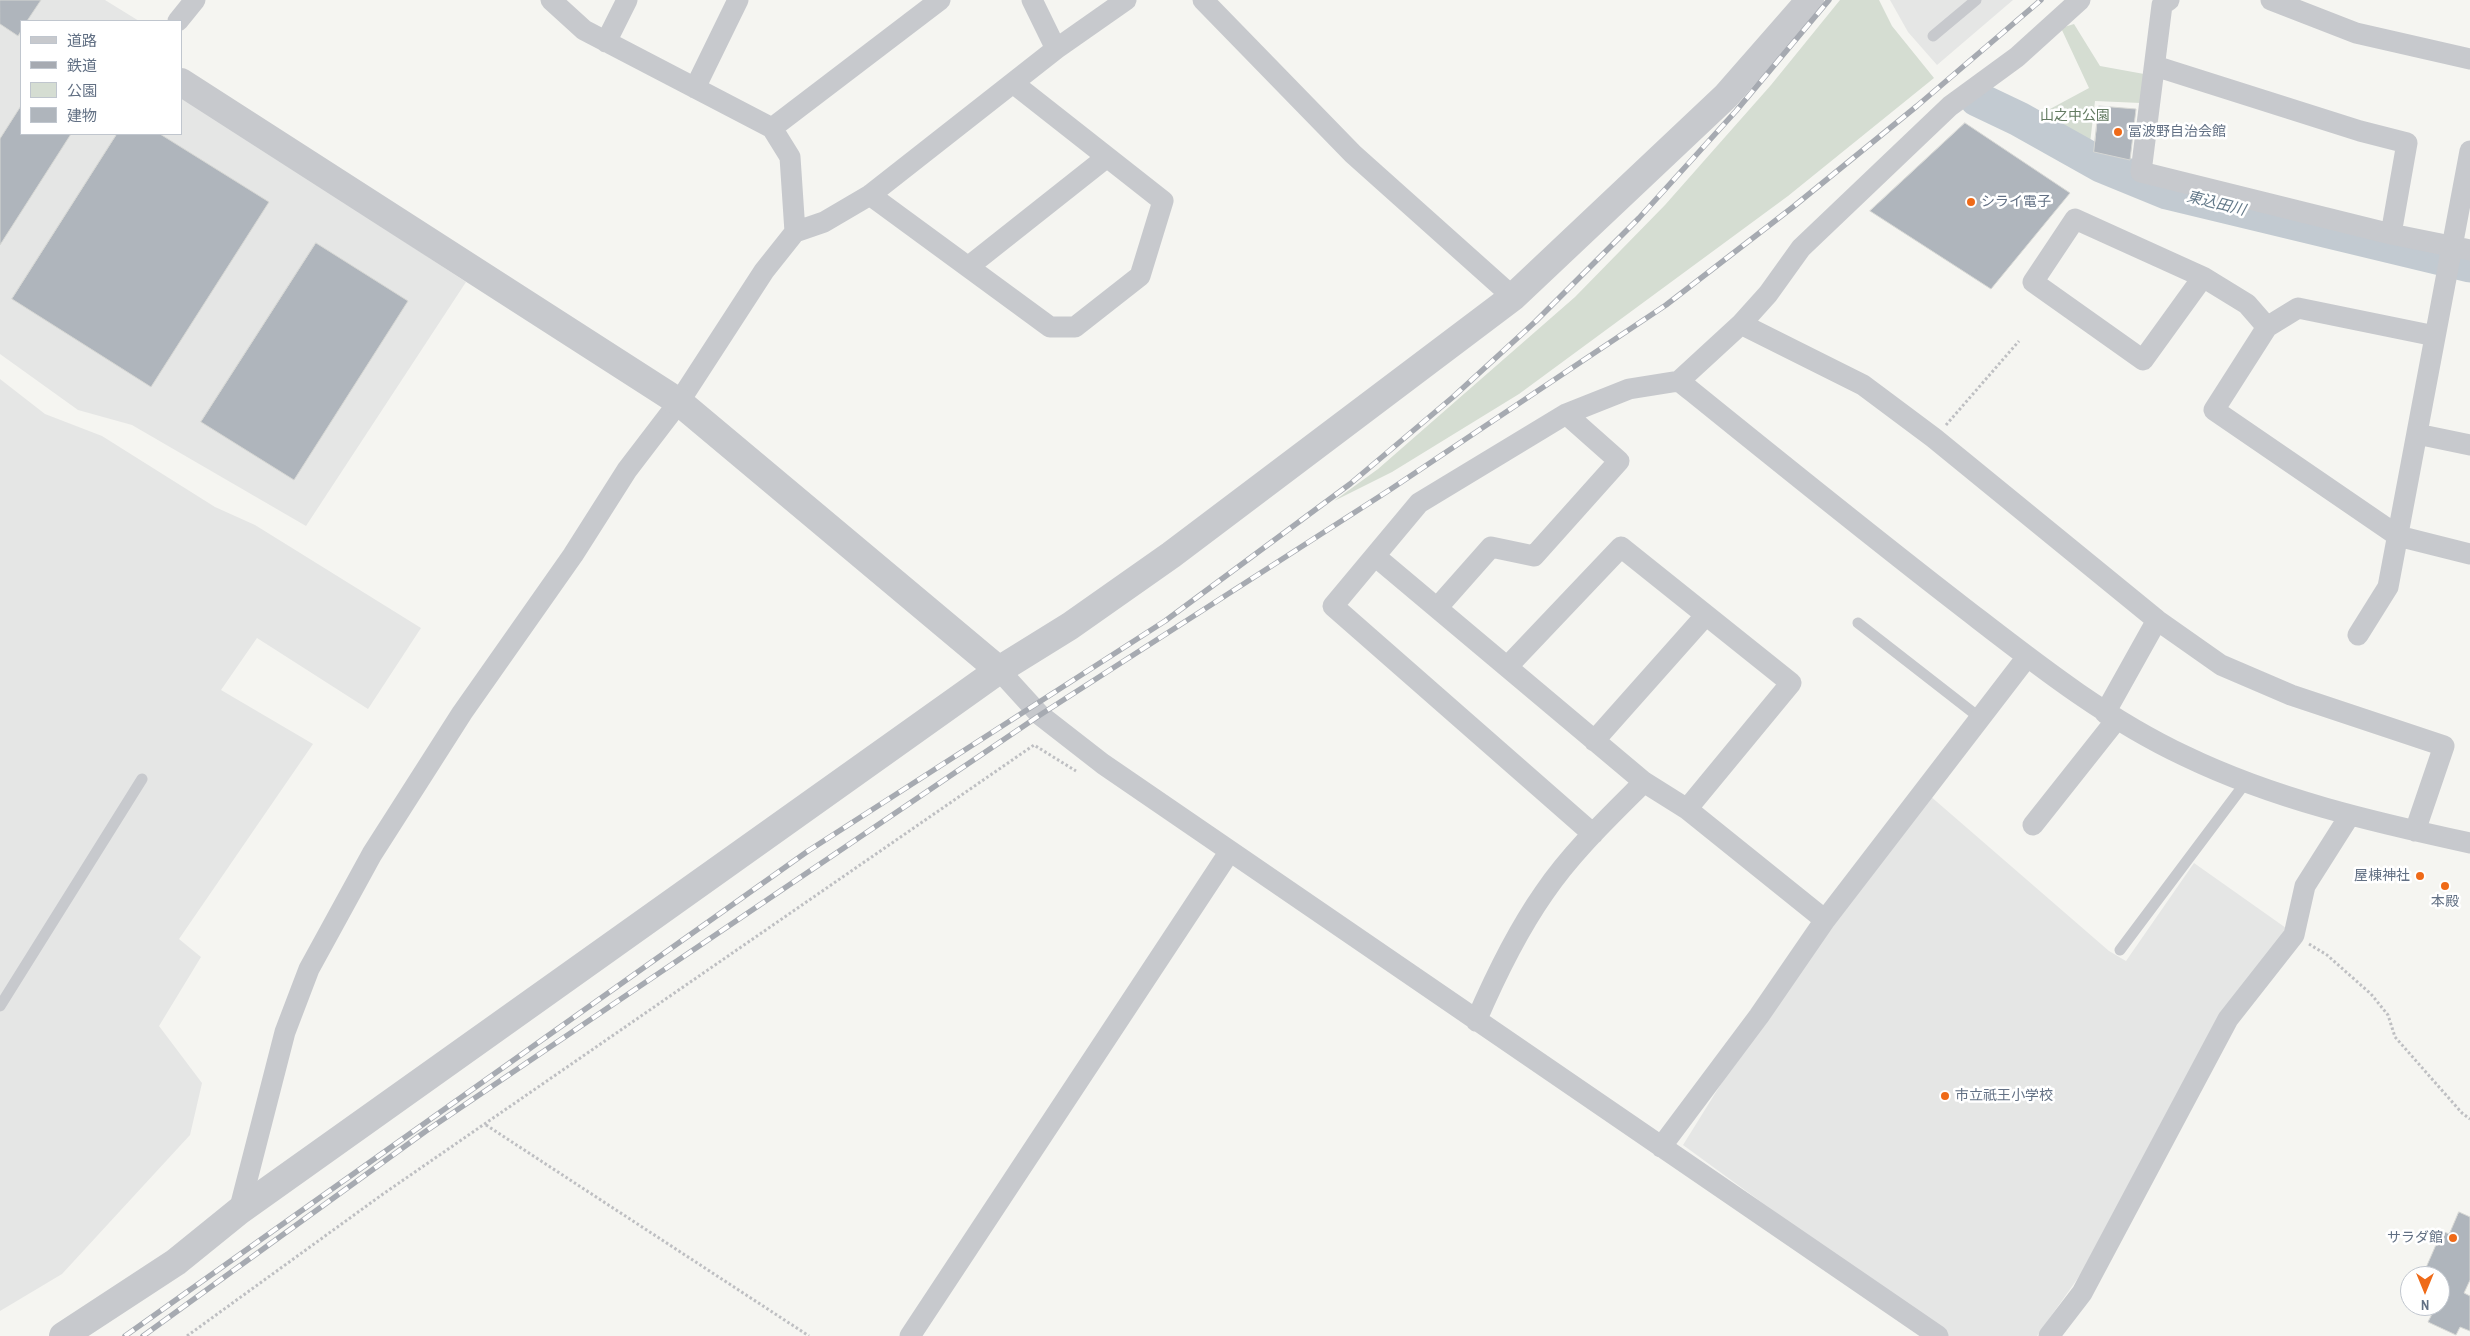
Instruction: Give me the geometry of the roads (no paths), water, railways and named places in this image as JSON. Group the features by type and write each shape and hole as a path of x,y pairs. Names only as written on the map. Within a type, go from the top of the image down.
{"street":[{"path":"179,20 195,0"},
{"path":"551,0 584,30 772,128 790,157 795,232"},
{"path":"606,42 627,0"},
{"path":"696,88 738,0"},
{"path":"772,128 940,0"},
{"path":"1032,0 1056,49"},
{"path":"239,1211 285,1032 309,969 372,854 462,713 573,555 627,470 679,402 764,271 795,232 824,222 870,195 1056,49 1126,0"},
{"path":"1203,0 1353,154 1513,297"},
{"path":"63,1336 176,1262 239,1211 999,670 1070,626 1171,555 1513,297 1726,96 1810,0"},
{"path":"1593,834 1333,606 1419,503 1566,414 1629,389 1679,381 1741,324 1768,294 1801,248 1950,106 2017,56 2080,0"},
{"path":"2169,0 2162,6 2141,172 2457,250"},
{"path":"2271,0 2356,33 2470,59"},
{"path":"2155,66 2360,131 2407,143 2390,234"},
{"path":"870,195 1050,327 1076,327 1140,276 1163,201 1014,82"},
{"path":"182,83 679,402 999,670 1040,714 1070,740 1476,1021 1938,1336"},
{"path":"968,266 1107,157"},
{"path":"2358,635 2388,587 2435,336 2457,250 2469,159"},
{"path":"2203,277 2142,360 2033,282 2076,219 2203,277 2246,304 2267,327"},
{"path":"2435,336 2298,308 2267,327 2214,410 2398,536 2470,554"},
{"path":"1741,324 1863,384 1934,438 2157,620 2221,665 2291,695 2444,746 2415,831"},
{"path":"1679,381 1884,546 2027,657 2111,716 2184,756 2246,782 2350,815 2470,843"},
{"path":"1437,608 1491,547 1534,556 1618,461 1566,414"},
{"path":"2417,434 2470,445"},
{"path":"1507,667 1621,547 1791,683 1688,810"},
{"path":"1375,556 1644,782 1688,810 1825,920"},
{"path":"1594,740 1706,615"},
{"path":"2033,825 2111,716 2157,620"},
{"path":"1661,1147 1759,1016 1825,920 2027,657"},
{"path":"1476,1021 1502,961 1544,892 1593,834 1644,782"},
{"path":"2049,1336 2082,1293 2228,1019 2294,935 2305,886 2350,815"},
{"path":"910,1336 1230,851"}],"lane":[{"path":"1933,36 1976,0"},
{"path":"1858,623 1980,718"},
{"path":"0,1006 142,779"},
{"path":"2120,950 2246,782"}],"waterway":[{"name":"東込田川","path":"1977,99 2019,119 2101,165 2167,192 2470,265"}],"railway":[{"path":"125,1336 808,851 1165,621 1350,484 1453,397 1536,321 1639,218 1736,111 1829,0"},
{"path":"143,1336 426,1131 1040,715 1391,489 1666,305 1793,207 1917,106 2041,0"}],"place":[{"name":"冨波野自治会館","path":"2118,132"},
{"name":"シライ電子","path":"1971,202"},
{"name":"屋棟神社","path":"2420,876"},
{"name":"本殿","path":"2445,886"},
{"name":"市立祇王小学校","path":"1945,1096"},
{"name":"サラダ館","path":"2453,1238"}],"park label":[{"name":"山之中公園","path":"2075,116"}]}
